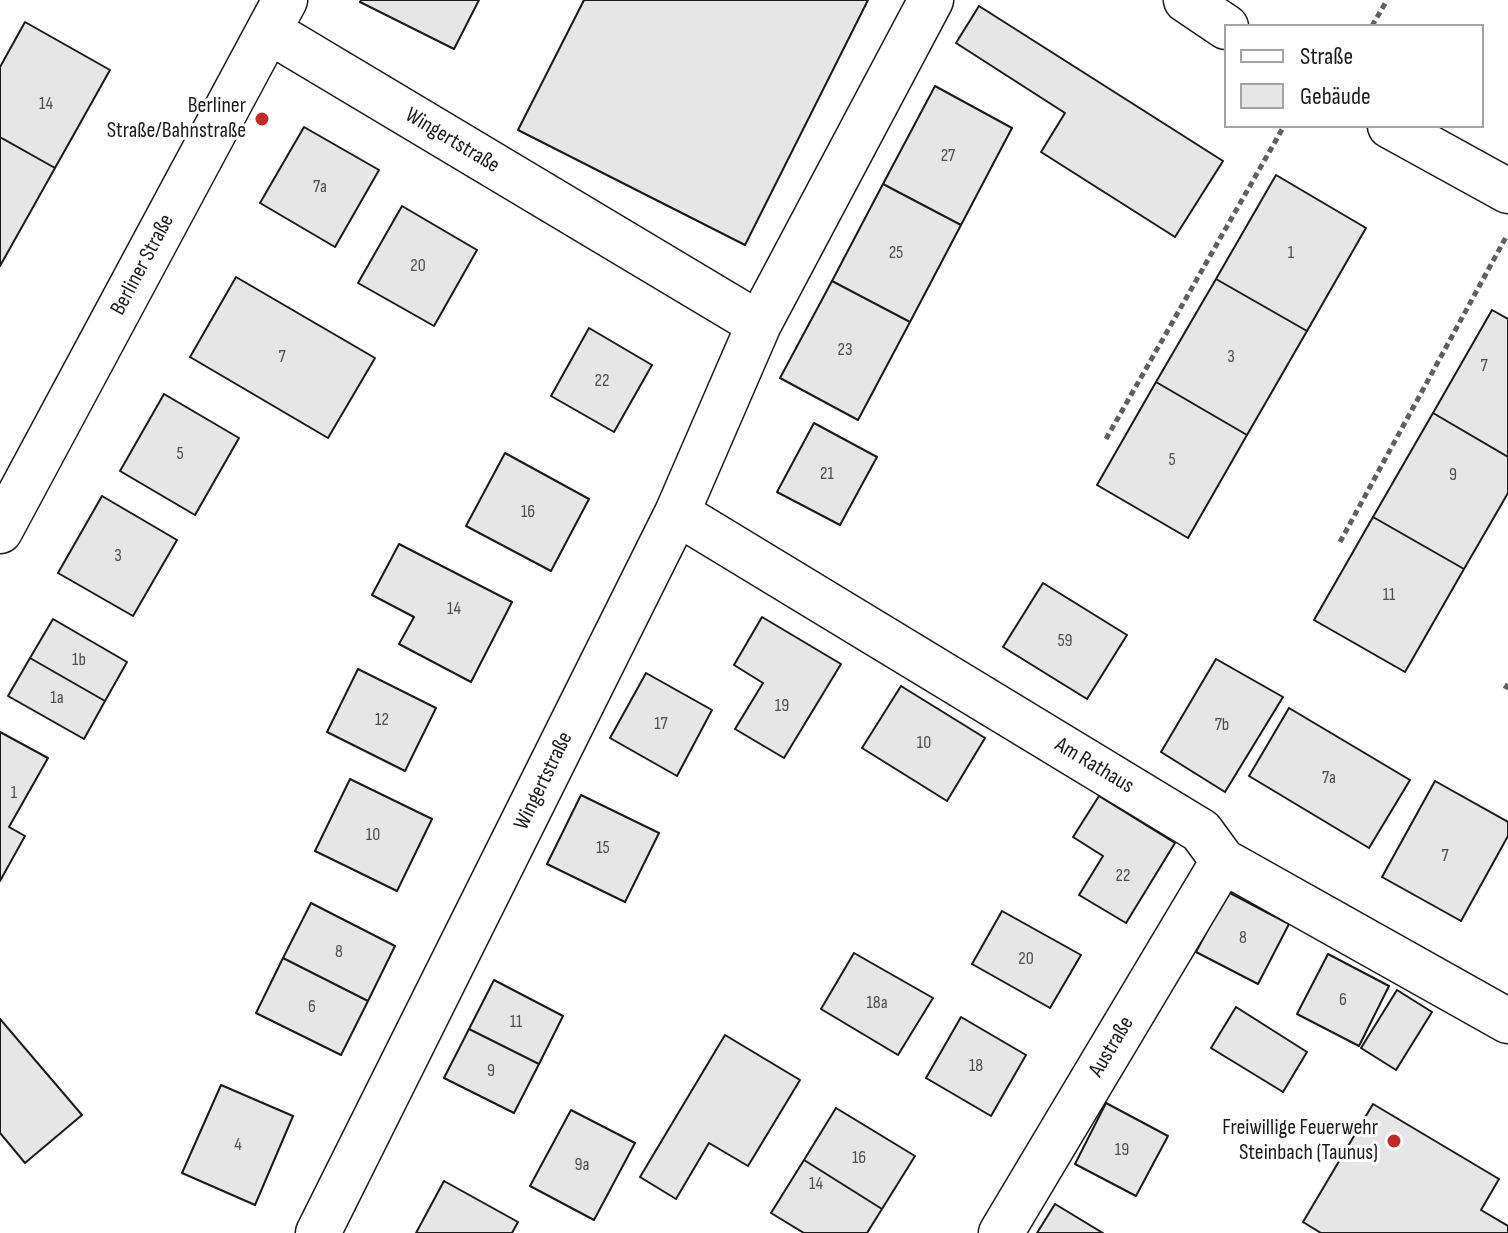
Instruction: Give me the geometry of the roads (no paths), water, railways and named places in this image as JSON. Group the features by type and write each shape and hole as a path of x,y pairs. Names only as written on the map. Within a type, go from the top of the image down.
{"street":[{"name":"Wingertstraße","path":"318,1233 677,513 759,324 931,0"},
{"path":"1186,0 1224,26"},
{"name":"Wingertstraße","path":"277,16 759,324"},
{"name":"Berliner Straße","path":"0,531 277,16"},
{"path":"1394,128 1508,191"},
{"name":"Am Rathaus","path":"677,513 1201,831 1223,861 1508,1021"},
{"name":"Austraße","path":"1001,1233 1223,861"}],"place":[{"name":"Berliner Straße/Bahnstraße","path":"262,119"},
{"name":"Freiwillige Feuerwehr Steinbach (Taunus)","path":"1394,1141"}]}
